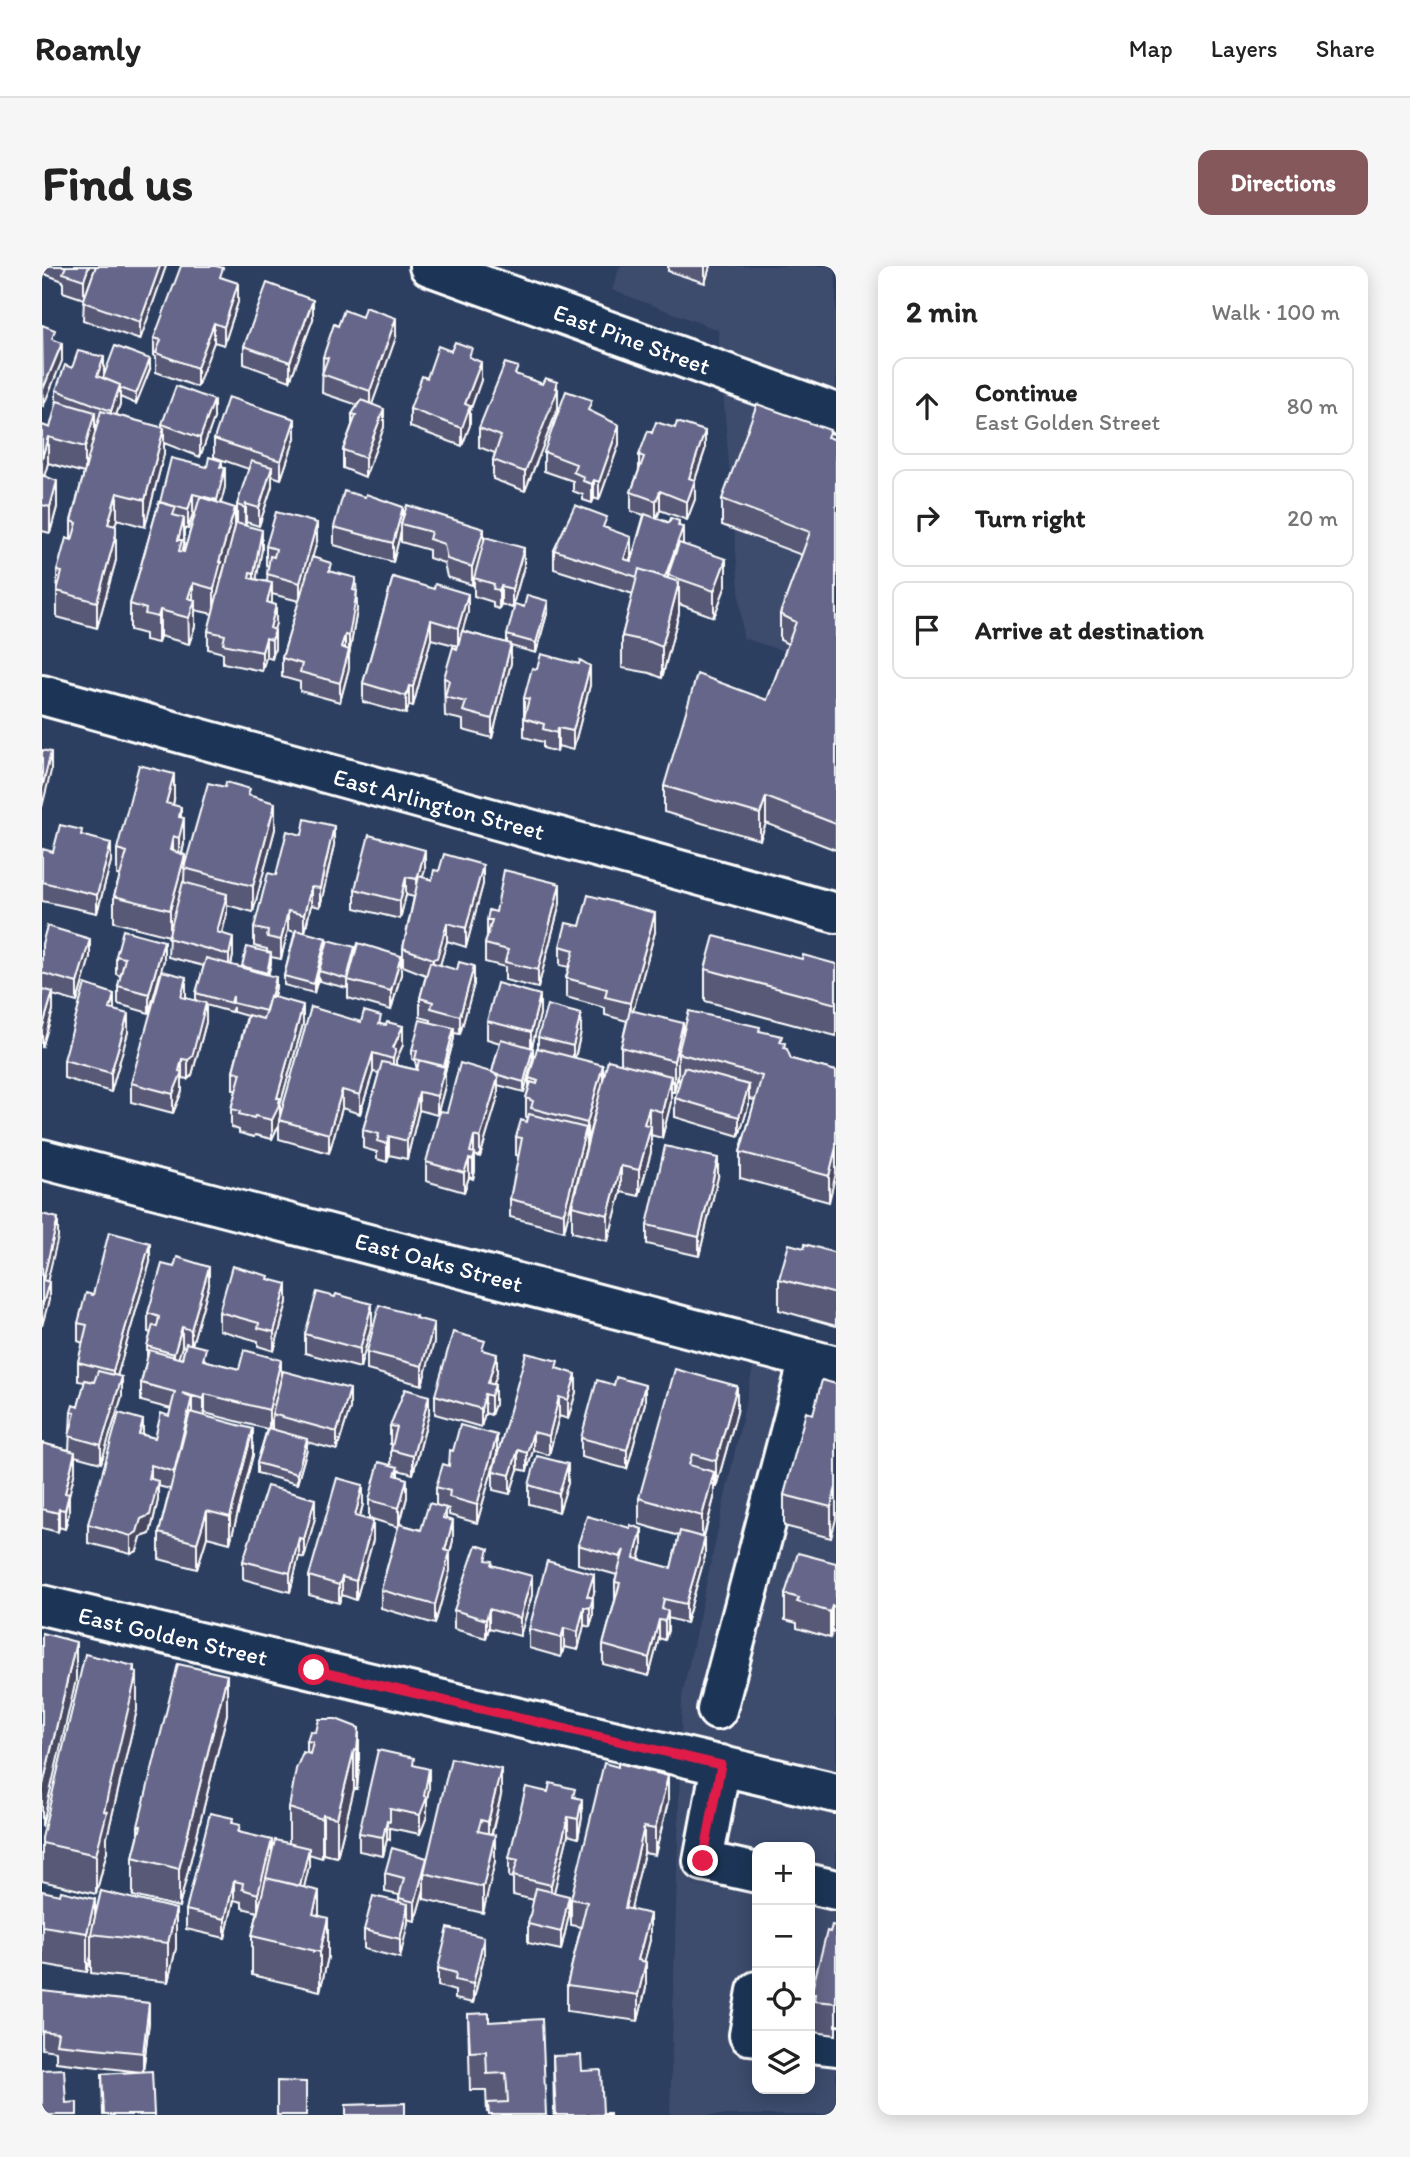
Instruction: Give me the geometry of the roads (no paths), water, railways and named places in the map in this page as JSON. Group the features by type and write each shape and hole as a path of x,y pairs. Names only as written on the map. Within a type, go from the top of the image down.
{"street":[{"name":"East Pine Street","path":"429,266 836,413"},
{"name":"East Arlington Street","path":"42,695 836,913"},
{"name":"East Oaks Street","path":"42,1159 823,1363"},
{"path":"718,1710 823,1363"},
{"name":"East Golden Street","path":"42,1605 836,1793"},
{"path":"721,1765 703,1861 752,1872"},
{"path":"815,1885 836,1890"},
{"path":"752,2018 749,2035 752,2035"},
{"path":"815,2044 836,2046"}]}
